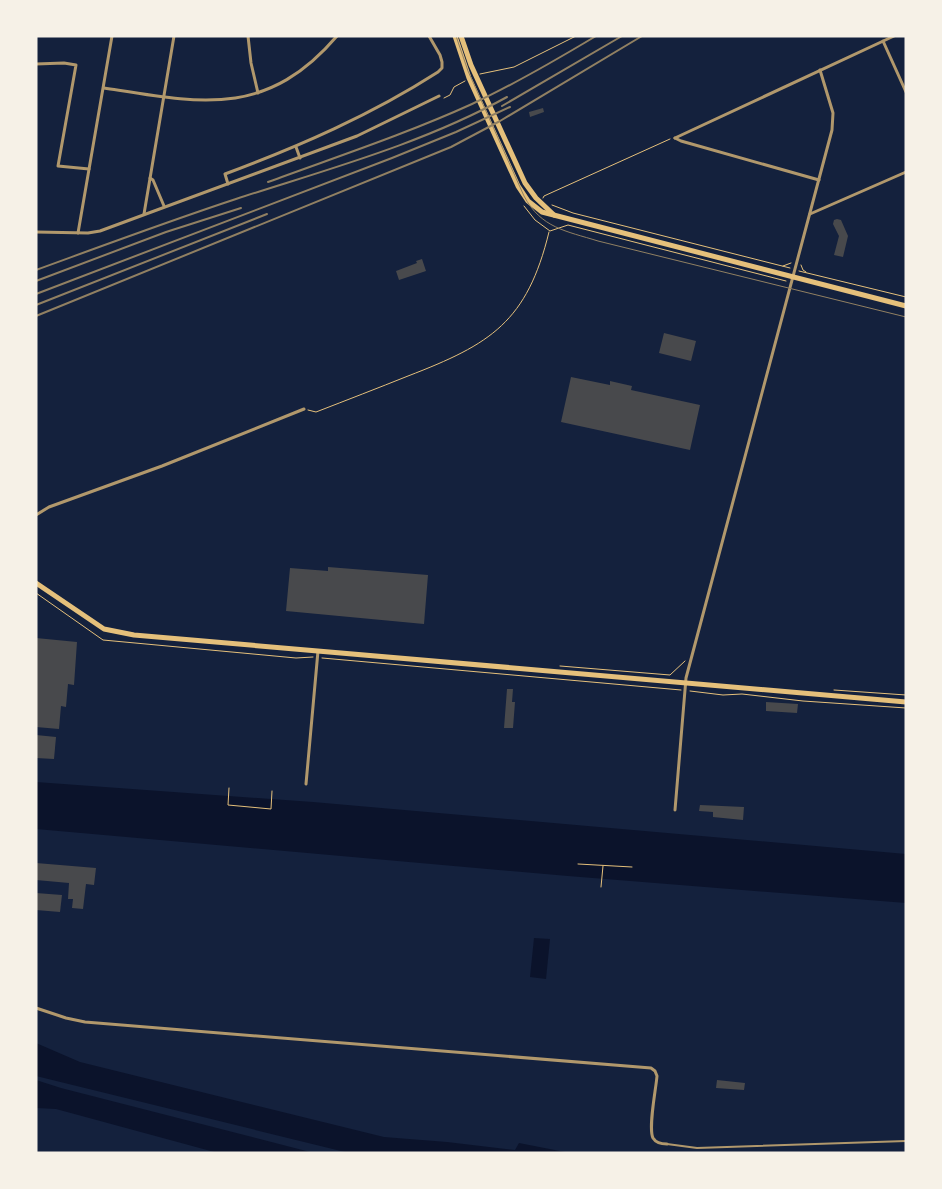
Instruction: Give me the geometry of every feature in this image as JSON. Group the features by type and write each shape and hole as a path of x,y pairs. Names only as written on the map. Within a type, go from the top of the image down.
{"main road":[{"path":"455,36 473,89 518,186 525,198 542,212 906,306"},
{"path":"461,36 469,60 525,183 532,195 540,199 555,215"},
{"path":"36,583 104,629 134,634 906,702"}],"street":[{"path":"78,233 112,36"},
{"path":"144,214 174,36"},
{"path":"248,36 251,63 258,93"},
{"path":"104,88 187,100 220,101 258,93 281,84 296,75 337,36"},
{"path":"228,184 226,174 296,147 366,114 441,70 443,64 440,55 429,36"},
{"path":"675,138 894,36"},
{"path":"883,41 906,92"},
{"path":"36,64 64,63 76,65 58,166 89,169"},
{"path":"675,810 685,682 831,137 833,120 820,70"},
{"path":"36,232 78,233 100,231 357,136 439,96"},
{"path":"675,138 681,142 819,180"},
{"path":"296,147 300,158"},
{"path":"810,214 906,172"},
{"path":"150,178 153,180 164,206"},
{"path":"36,515 49,507 162,466 304,409"},
{"path":"306,784 318,650"},
{"path":"36,1008 85,1022 650,1068 656,1071 657,1076 652,1136 656,1141 667,1144"}],"lane":[{"path":"667,1144 697,1148 906,1141"}],"path":[{"path":"480,74 514,67 576,36"},
{"path":"439,96 444,98 450,95 454,87 466,80"},
{"path":"540,199 675,138"},
{"path":"548,203 573,213 786,268"},
{"path":"524,205 535,220 550,231"},
{"path":"550,231 568,225 779,280"},
{"path":"304,409 316,412 447,361 484,341 508,320 524,299 539,269 550,231"},
{"path":"780,266 792,263"},
{"path":"801,265 803,270 809,273"},
{"path":"803,272 906,297"},
{"path":"320,658 680,690"},
{"path":"670,675 684,660 691,662"},
{"path":"689,691 906,708"},
{"path":"229,788 228,805 271,809 272,790"},
{"path":"578,864 632,867"},
{"path":"600,888 603,865"}],"water":[{"path":"36,782 313,802 906,854 906,903 568,876 36,829"},
{"path":"534,938 550,939 546,979 530,977"},
{"path":"36,1043 80,1062 384,1137 515,1150 519,1143 570,1153 349,1153 36,1076"},
{"path":"36,1080 314,1153 218,1153 56,1109 36,1108"}],"building":[{"path":"543,108 544,112 530,117 529,112"},
{"path":"834,220 841,220 848,236 843,257 834,255 839,236 833,224"},
{"path":"422,259 426,271 399,280 396,271 417,263 416,261"},
{"path":"664,333 696,341 691,361 659,353"},
{"path":"571,377 610,385 610,381 632,386 631,390 700,405 690,450 561,422"},
{"path":"328,567 428,575 424,624 286,611 290,568 328,571"},
{"path":"36,638 77,642 74,685 68,684 66,707 61,706 59,729 36,727"},
{"path":"507,689 513,689 512,702 515,702 513,728 504,728"},
{"path":"766,702 798,704 797,713 766,711"},
{"path":"36,735 56,737 54,759 36,758"},
{"path":"700,805 744,807 743,820 713,817 713,812 699,811"},
{"path":"36,863 96,868 94,885 86,884 83,909 72,908 73,899 68,899 69,883 36,880"},
{"path":"36,893 62,895 60,912 36,910"},
{"path":"717,1080 745,1083 744,1090 716,1088"}],"tram line":[{"path":"456,36 468,71 524,196 531,207 546,222 565,231 598,241 906,317"}],"railway":[{"path":"268,182 396,135 472,104 520,80 596,36"},
{"path":"502,106 622,36"},
{"path":"36,316 451,147 500,121 642,36"},
{"path":"36,270 186,216 408,142 442,129 507,97"},
{"path":"36,294 392,158 456,132 510,107"},
{"path":"36,281 166,232 241,208"},
{"path":"36,305 267,214"}]}
